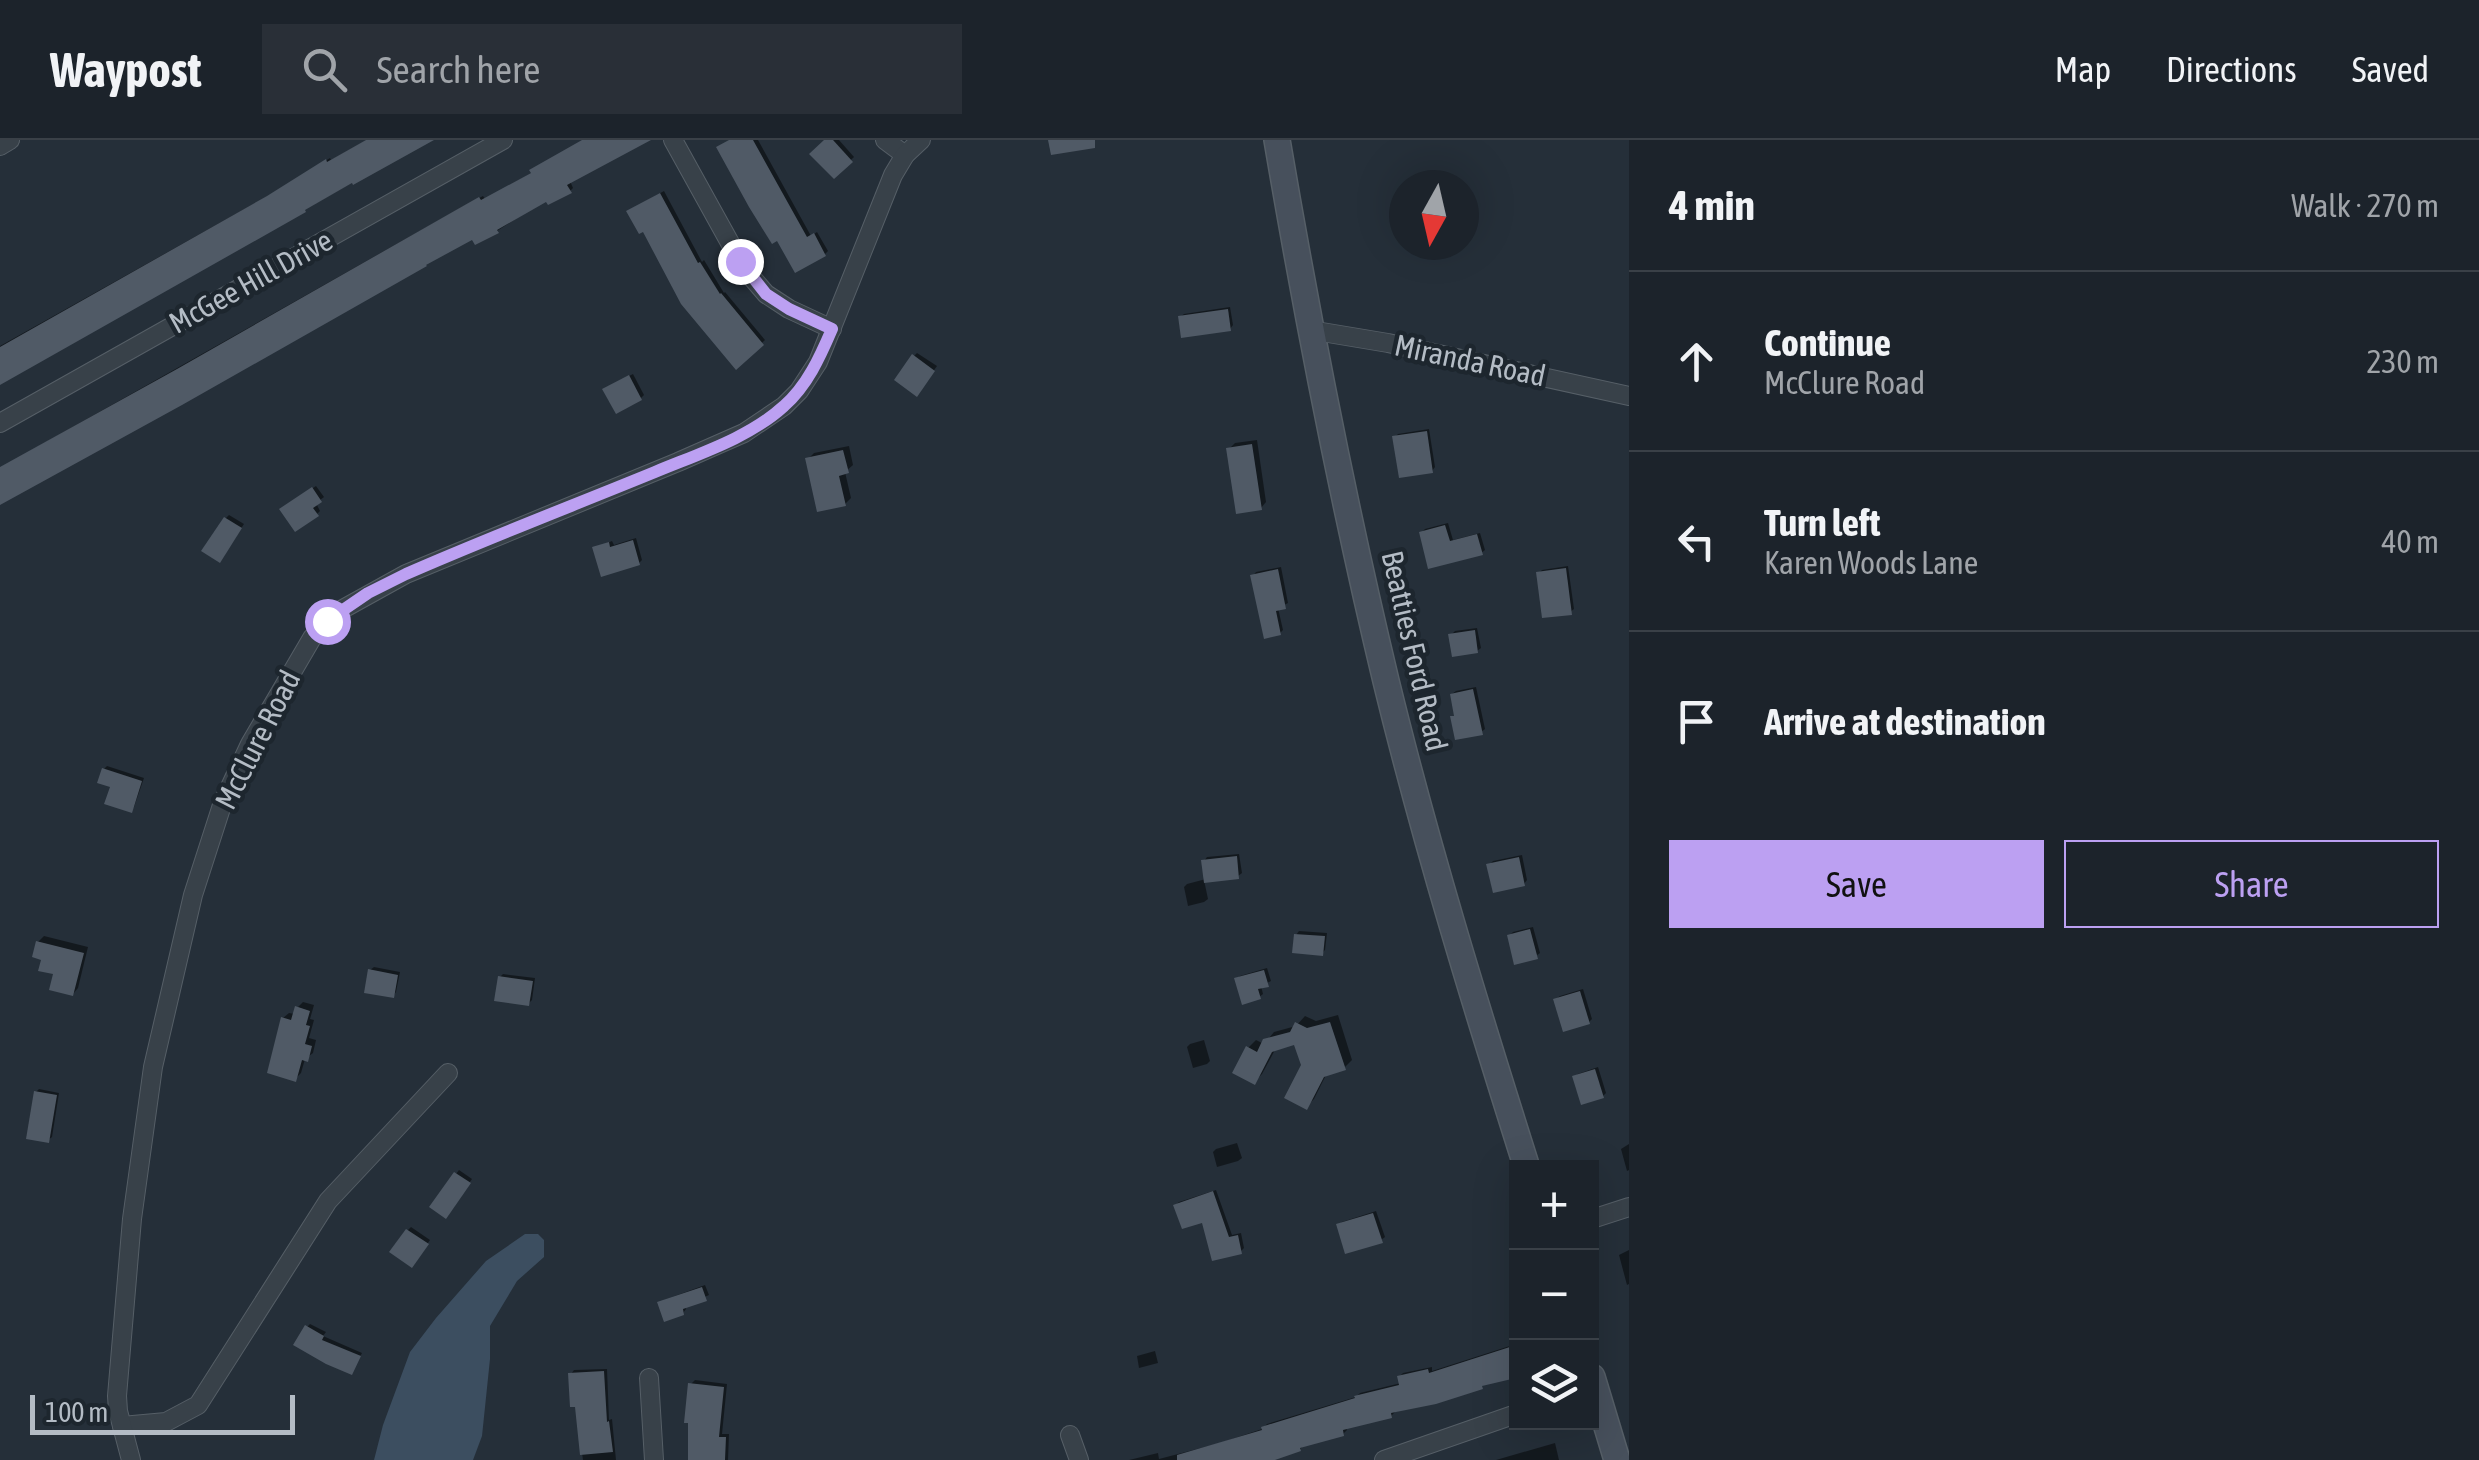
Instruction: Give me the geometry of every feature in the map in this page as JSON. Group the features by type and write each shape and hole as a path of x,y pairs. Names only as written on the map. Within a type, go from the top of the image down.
{"main road":[{"name":"Beatties Ford Road","path":"1277,140 1345,501 1405,756 1525,1160"},
{"path":"1599,1405 1617,1460"}],"street":[{"path":"0,146 10,140"},
{"name":"McGee Hill Drive","path":"0,423 503,140"},
{"path":"673,140 754,280 766,294 789,309 832,329"},
{"path":"885,140 904,155"},
{"name":"McClure Road","path":"131,1460 116,1396 140,1152 161,1025 193,895 223,802 250,744 312,638 342,610 406,574 678,462 770,418 799,391 818,362 894,175 904,155 920,140"},
{"name":"Miranda Road","path":"1310,330 1388,342 1629,396"},
{"path":"122,1426 166,1422 198,1404 328,1200 448,1073"},
{"path":"1599,1217 1629,1207"},
{"path":"649,1378 654,1460"},
{"path":"1384,1460 1509,1416"},
{"path":"1070,1435 1079,1460"}],"water":[{"path":"525,1234 538,1234 544,1240 544,1257 517,1281 490,1326 482,1436 473,1460 374,1460 410,1352 486,1261"}],"building":[{"path":"366,140 434,140 0,385 0,347 326,159 327,162"},
{"path":"582,140 651,140 567,185 572,193 548,205 546,202 475,245 472,240 426,265 0,505 0,467 479,197 481,200 531,173 529,170"},
{"path":"729,140 753,140 807,237 814,233 826,256 795,273 777,241 772,244 716,147"},
{"path":"824,140 833,140 853,162 834,179 809,154"},
{"path":"1048,140 1095,140 1095,148 1051,155"},
{"path":"660,193 698,263 764,345 736,370 681,304 643,232 639,234 626,211"},
{"path":"1228,309 1231,331 1181,338 1178,316"},
{"path":"912,354 935,371 917,397 894,380"},
{"path":"629,375 642,400 616,414 602,389"},
{"path":"1427,431 1433,473 1399,478 1392,436"},
{"path":"1252,444 1262,510 1236,514 1226,448"},
{"path":"843,450 849,473 839,476 846,506 817,512 805,458"},
{"path":"312,487 322,502 313,508 319,516 295,532 279,509"},
{"path":"224,517 242,528 220,563 201,551"},
{"path":"1445,525 1450,541 1477,534 1483,555 1428,569 1419,532"},
{"path":"633,540 640,565 601,577 592,547 609,542 610,547"},
{"path":"1566,568 1572,615 1542,618 1536,572"},
{"path":"1278,569 1286,609 1276,611 1281,635 1264,639 1250,575"},
{"path":"1475,630 1478,653 1452,657 1448,634"},
{"path":"1473,689 1483,735 1455,740 1450,694"},
{"path":"102,768 142,781 132,813 104,804 110,787 97,783"},
{"path":"1237,856 1239,879 1204,883 1201,860"},
{"path":"1519,857 1525,886 1493,893 1486,864"},
{"path":"1530,929 1538,959 1514,965 1507,935"},
{"path":"1294,934 1325,936 1323,956 1292,953"},
{"path":"36,941 84,953 73,996 49,990 53,974 38,971 41,960 32,957"},
{"path":"368,969 398,975 394,998 364,993"},
{"path":"1264,970 1269,987 1258,989 1261,999 1242,1005 1234,978"},
{"path":"498,976 533,981 529,1006 494,1001"},
{"path":"1580,991 1590,1024 1563,1032 1553,999"},
{"path":"295,1006 310,1011 305,1044 312,1046 308,1062 302,1060 296,1082 267,1073 281,1017 291,1020"},
{"path":"1295,1022 1307,1028 1330,1022 1346,1070 1324,1077 1307,1110 1284,1098 1301,1065 1294,1045 1272,1052 1255,1085 1232,1073 1246,1046 1257,1052 1263,1039 1290,1032"},
{"path":"1595,1069 1604,1098 1581,1105 1572,1076"},
{"path":"34,1091 57,1095 49,1143 26,1139"},
{"path":"454,1172 471,1183 446,1219 429,1207"},
{"path":"1213,1191 1229,1237 1238,1235 1242,1254 1212,1261 1202,1223 1182,1229 1173,1205"},
{"path":"1373,1213 1383,1243 1345,1254 1336,1224"},
{"path":"406,1229 429,1244 412,1268 389,1252"},
{"path":"702,1287 707,1301 683,1309 684,1315 664,1322 657,1302"},
{"path":"305,1325 324,1336 322,1340 361,1356 352,1375 293,1345"},
{"path":"1509,1347 1509,1380 1436,1404 1391,1413 1392,1418 1343,1430 1344,1436 1300,1448 1301,1451 1275,1460 1177,1460 1177,1455 1262,1430 1261,1427 1354,1396 1399,1385 1397,1376 1428,1369 1429,1373"},
{"path":"604,1371 613,1452 580,1455 568,1373"},
{"path":"688,1383 724,1387 719,1437 726,1437 725,1460 688,1460 688,1423 684,1423"}],"route":[{"path":"327,621 368,593 406,574 678,462 744,432 784,406 818,362 832,329 766,294 740,261"}]}
